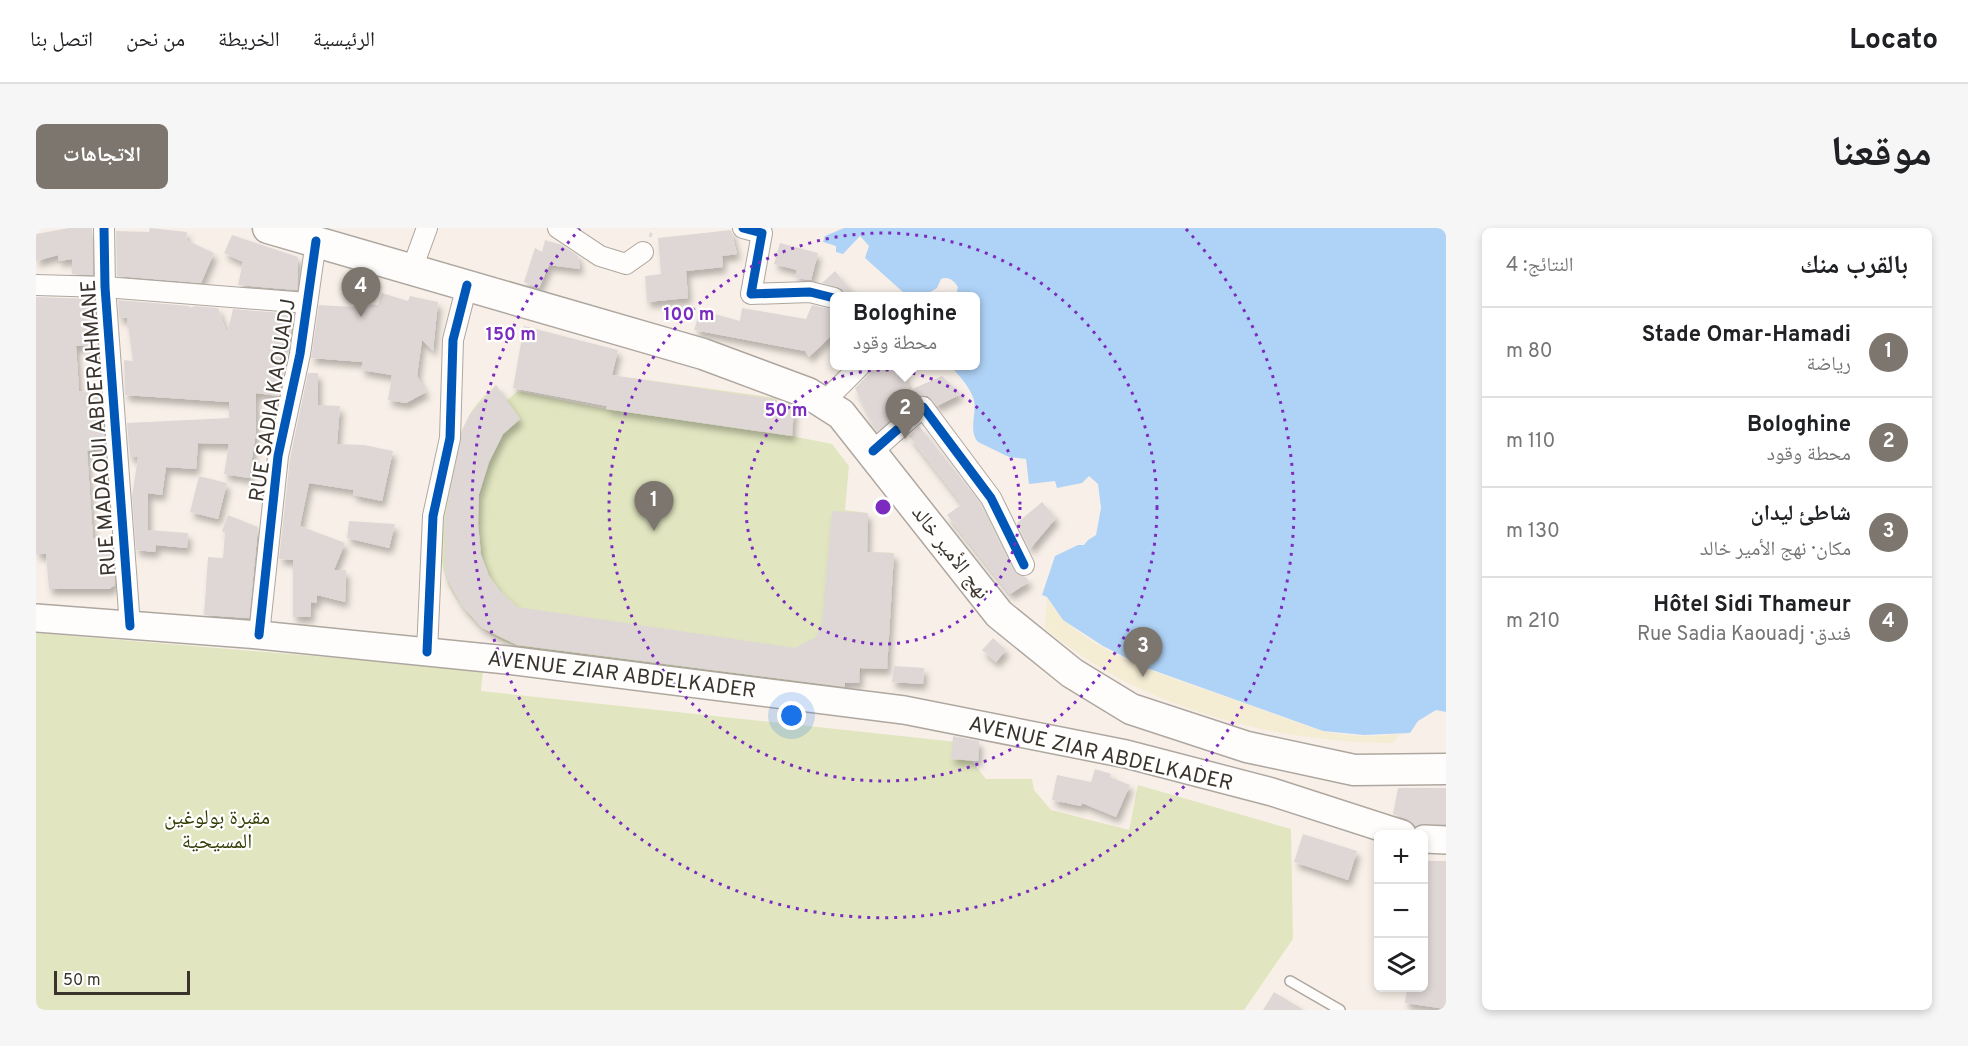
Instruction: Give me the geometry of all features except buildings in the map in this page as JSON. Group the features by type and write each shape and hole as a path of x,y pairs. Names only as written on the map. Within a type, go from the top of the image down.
{"main road":[{"name":"نهج الأمير خالد","path":"268,228 703,354 808,393 841,414 873,451 999,614 1072,673 1131,709 1247,747 1354,770 1446,769"},
{"name":"AVENUE ZIAR ABDELKADER","path":"36,618 259,635 427,652 904,710 1126,754 1272,792 1390,830"},
{"path":"1428,840 1446,840"}],"street":[{"name":"RUE MADAOUI ABDERAHMANE","path":"104,228 105,287 130,626"},
{"path":"412,269 427,228"},
{"path":"558,228 600,256 626,264 643,252"},
{"path":"743,228 762,233 751,294 810,292 830,297"},
{"name":"RUE SADIA KAOUADJ","path":"259,635 278,456 300,354 316,241"},
{"path":"36,285 105,287 307,303"},
{"path":"427,652 433,574 434,516 450,438 453,340 467,285"},
{"path":"823,403 856,370"},
{"path":"873,451 923,407 992,498 1024,565"}],"lane":[{"path":"1290,981 1340,1010"}],"green space":[{"path":"632,378 777,398 777,407 794,410 792,436 832,444 849,466 845,510 868,513 867,552 894,553 887,669 861,668 859,683 846,683 844,691 536,652 494,636 471,617 455,597 445,576 440,538 448,472 461,432 471,412 496,385 507,400 518,391 606,409 611,383 631,386"},
{"name":"مقبرة بولوغين المسيحية","path":"36,633 483,670 481,691 957,742 986,779 1032,779 1034,790 1051,810 1129,830 1138,785 1291,829 1293,939 1244,1010 36,1010"}],"sand":[{"path":"1047,597 1061,617 1082,634 1134,663 1162,674 1323,731 1362,736 1400,734 1393,743 1301,736 1208,715 1164,699 1121,679 1081,656 1045,628"}],"water":[{"path":"844,228 1446,228 1446,712 1436,710 1418,721 1410,733 1364,735 1323,731 1144,667 1103,646 1063,620 1047,597 1042,595 1055,556 1078,545 1084,545 1096,535 1101,508 1098,484 1089,476 1082,483 1057,488 1055,481 1029,484 1026,459 1009,457 978,442 973,427 974,400 967,386 954,370 980,370 980,292 957,292 958,287 946,278 941,279 937,288 930,292 903,292 865,258 869,246 860,236 843,254 836,252 836,246 823,242 825,236"}],"cycle path":[{"path":"104,228 105,287 130,626"},
{"path":"743,228 762,233 751,294 810,292 830,297"},
{"path":"259,635 278,456 300,354 316,241"},
{"path":"427,652 433,516 450,438 453,340 467,285"},
{"path":"873,451 923,407 991,498 1024,565"}],"place":[{"name":"Hôtel Sidi Thameur","path":"361,317"},
{"name":"Bologhine","path":"905,439"},
{"name":"Stade Omar-Hamadi","path":"654,531"},
{"name":"شاطئ ليدان","path":"1143,677"}]}
